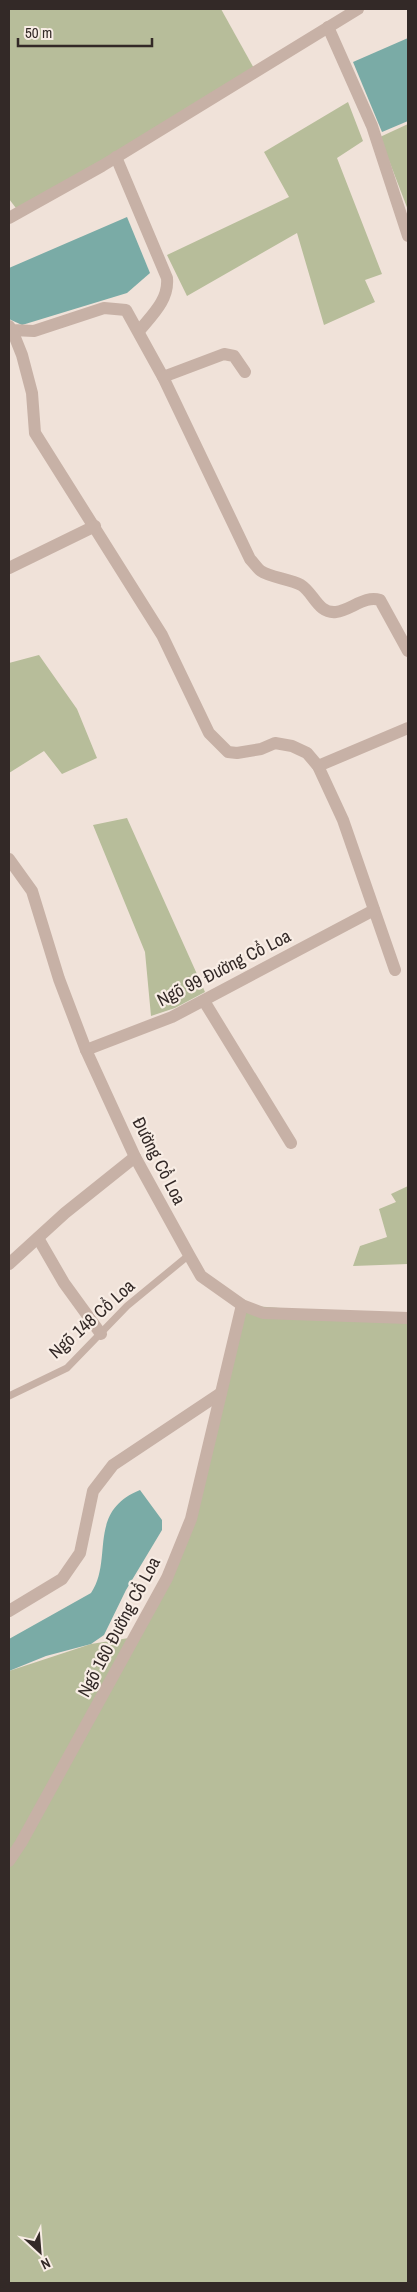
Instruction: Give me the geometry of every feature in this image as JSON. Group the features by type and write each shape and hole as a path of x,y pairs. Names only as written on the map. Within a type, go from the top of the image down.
{"street":[{"path":"9,218 116,157 358,9"},
{"path":"328,27 372,126 408,236"},
{"path":"116,157 167,278 168,289 162,303 140,331"},
{"path":"10,328 34,331 104,308 126,310 140,331 250,559 262,572 279,576 303,586 322,608 329,612 342,610 372,599 380,600 408,651"},
{"path":"10,328 22,354 32,393 35,433 162,635 209,733 228,752 254,750 275,743 292,746 307,753 318,766 343,820 395,970"},
{"path":"163,378 224,354 234,356 245,372"},
{"path":"9,568 95,526"},
{"path":"318,766 408,728"},
{"name":"Đường Cổ Loa","path":"9,860 32,891 59,979 86,1050 135,1157 201,1276 242,1305 263,1313 408,1318"},
{"name":"Ngõ 99 Đường Cổ Loa","path":"86,1050 172,1016 204,1001 374,910"},
{"path":"204,1001 291,1143"},
{"path":"9,1264 135,1157"},
{"path":"38,1238 64,1283 101,1334"},
{"name":"Ngõ 160 Đường Cổ Loa","path":"9,1861 21,1843 167,1578 191,1519 242,1305"},
{"path":"9,1611 62,1579 80,1552 93,1491 112,1465 221,1393"}],"lane":[{"name":"Ngõ 148 Cổ Loa","path":"9,1396 67,1368 127,1306 190,1255"}],"green space":[{"path":"9,9 221,9 256,72 19,212 9,199"},
{"path":"348,102 363,141 337,158 382,274 365,280 375,302 324,325 297,233 187,296 167,255 289,197 264,152"},
{"path":"408,124 408,210 380,137"},
{"path":"39,655 77,709 97,758 62,774 44,751 9,773 9,663"},
{"path":"127,818 205,992 175,1008 151,1016 145,952 93,825"},
{"path":"408,1186 408,1264 353,1266 360,1246 387,1237 379,1209 396,1202 391,1194"},
{"path":"242,1305 408,1318 408,2283 9,2283 9,1671 91,1644 135,1637 191,1519"}],"water":[{"path":"408,38 408,121 382,132 353,62"},
{"path":"127,217 150,273 127,293 22,325 9,319 9,268"},
{"path":"140,1490 162,1520 162,1530 126,1590 104,1635 91,1644 46,1656 9,1671 9,1639 91,1593 101,1566 107,1523 113,1511 123,1499"}]}
